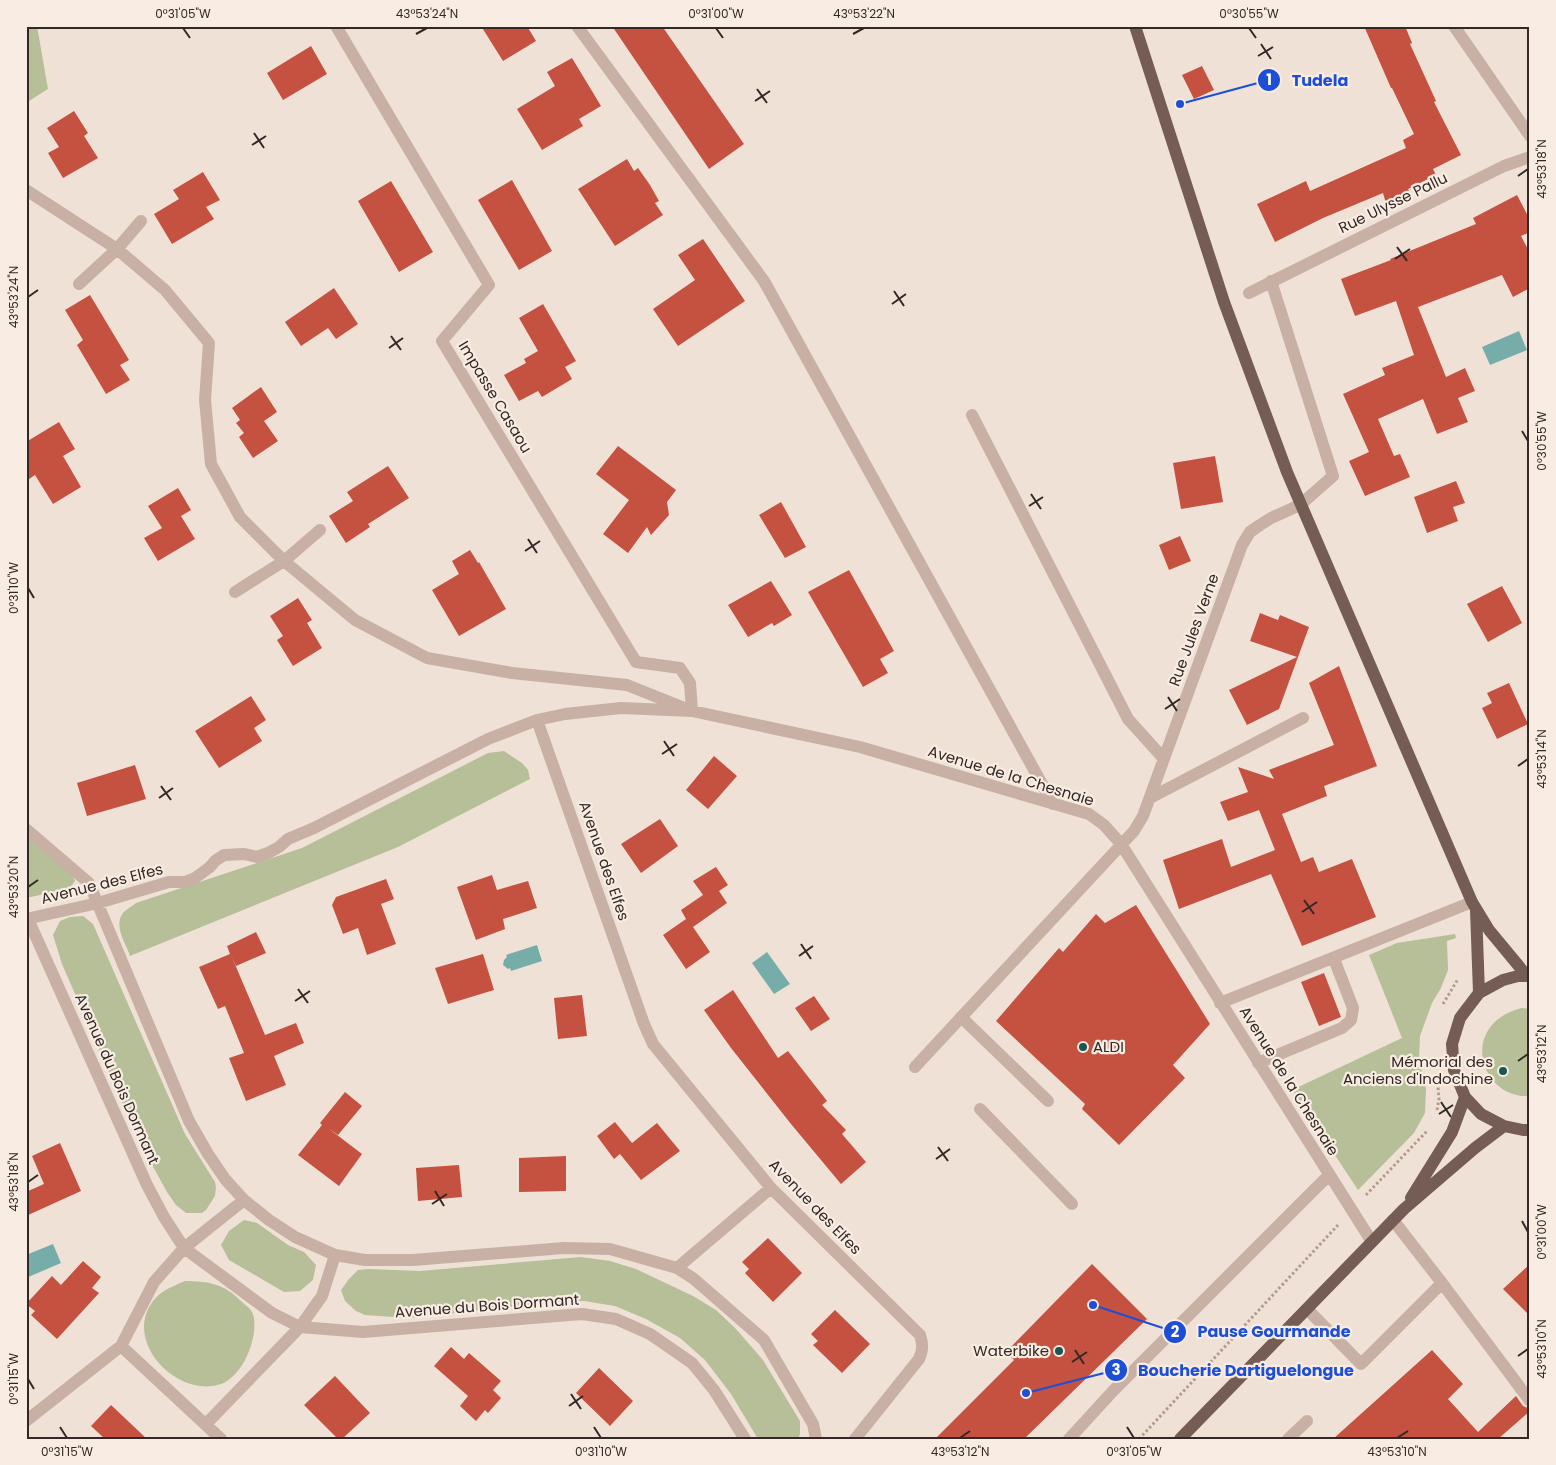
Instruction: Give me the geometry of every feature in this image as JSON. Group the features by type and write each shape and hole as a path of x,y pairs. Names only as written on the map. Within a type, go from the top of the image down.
{"main road":[{"path":"1135,26 1224,302 1300,505 1474,906 1489,930 1528,976"},
{"path":"1474,906 1479,993"},
{"path":"1528,976 1518,976 1503,980 1479,993 1460,1018 1452,1044 1454,1070 1465,1097 1481,1114 1504,1126 1530,1130"},
{"path":"1404,1209 1452,1132 1465,1097"},
{"path":"1187,1436 1404,1209 1475,1148 1504,1126"}],"street":[{"name":"Impasse Casaou","path":"336,26 489,285 442,341 636,662 680,668 690,683 692,711"},
{"path":"577,26 764,281 1053,804"},
{"path":"1454,26 1530,136"},
{"name":"Rue Ulysse Pallu","path":"1249,293 1504,166 1530,157"},
{"path":"26,190 117,249 165,290 210,343 205,400 211,464 240,517 284,561 355,620 427,658 512,673 628,685 692,711"},
{"path":"79,284 117,249 141,221"},
{"path":"1271,281 1334,476 1300,505"},
{"path":"972,414 1128,719 1164,759"},
{"name":"Rue Jules Verne","path":"915,1066 1134,831 1144,816 1242,544 1250,532 1260,525 1300,505"},
{"path":"235,592 284,561 320,530"},
{"name":"Avenue de la Chesnaie","path":"537,720 565,714 621,708 692,711 860,747 1089,814 1104,825 1121,844 1372,1242"},
{"path":"1150,798 1303,718"},
{"name":"Avenue des Elfes","path":"27,919 98,903 169,882 185,882 195,878 224,855 244,854 257,857 268,853 288,839 314,828 488,739 537,720 644,1024 653,1044 771,1188 920,1334 923,1351 920,1359 859,1438"},
{"path":"26,829 89,883 189,1121 225,1179 244,1200 269,1220 295,1237 336,1255 365,1260 413,1260 564,1248 610,1249 677,1268 694,1279 764,1340 813,1424 816,1439"},
{"path":"1220,1003 1474,906"},
{"name":"Avenue du Bois Dormant","path":"27,919 147,1185 164,1217 184,1248 272,1313 300,1327 363,1332 582,1314 616,1319 650,1334 692,1363 714,1390 745,1439"},
{"path":"1258,1063 1342,1028 1351,1020 1353,1008 1334,958"},
{"path":"961,1016 1048,1101"},
{"path":"980,1108 1072,1204"},
{"path":"1070,1439 1113,1391 1329,1175"},
{"path":"677,1268 771,1188"},
{"path":"28,1417 121,1346 154,1282 184,1248 244,1200"},
{"path":"1393,1220 1530,1401"},
{"path":"206,1424 300,1327 322,1296 336,1255"},
{"path":"1308,1309 1361,1364 1442,1283"},
{"path":"121,1346 221,1439"},
{"path":"1288,1439 1307,1421"}],"path":[{"path":"1139,1439 1351,1210 1428,1130"}],"green space":[{"path":"26,26 37,26 48,89 26,103"},
{"path":"504,751 522,763 528,770 530,779 398,847 130,956 119,924 123,913 136,903 302,848 488,753"},
{"path":"26,836 72,874 75,881 69,889 26,898"},
{"path":"83,916 93,924 185,1134 215,1182 215,1196 202,1213 186,1213 176,1205 167,1192 140,1143 62,964 53,935 60,921 70,917"},
{"path":"1455,934 1456,938 1447,941 1448,970 1441,988 1432,1003 1420,1036 1419,1059 1426,1089 1425,1113 1414,1133 1358,1190 1292,1090 1402,1038 1369,955 1397,943"},
{"path":"1521,1008 1530,1009 1530,1096 1515,1095 1503,1089 1493,1080 1486,1069 1483,1057 1483,1044 1488,1031 1497,1020"},
{"path":"244,1220 257,1223 288,1245 304,1252 316,1265 313,1280 300,1291 284,1292 229,1260 221,1245 229,1231"},
{"path":"581,1257 610,1261 636,1269 693,1296 716,1310 736,1329 763,1360 800,1421 798,1439 758,1439 731,1394 705,1360 680,1338 646,1319 615,1306 584,1301 556,1302 407,1318 365,1315 356,1311 345,1301 341,1290 358,1270 420,1271"},
{"path":"185,1281 209,1283 222,1287 235,1295 252,1312 254,1317 252,1343 248,1355 235,1374 221,1384 204,1386 188,1383 172,1375 159,1364 150,1349 144,1333 145,1317 156,1297"}],"water":[{"path":"1519,331 1527,350 1490,365 1482,347"},
{"path":"537,945 542,961 511,971 510,968 508,969 503,965 507,957 506,955"},
{"path":"767,952 790,984 774,994 752,963"},
{"path":"53,1244 61,1263 26,1278 26,1255"}],"building":[{"path":"481,26 527,26 536,41 503,61"},
{"path":"612,26 662,26 744,144 709,169"},
{"path":"1364,26 1405,26 1412,43 1410,44 1436,101 1434,102 1461,155 1433,169 1436,175 1408,189 1411,196 1387,207 1383,193 1323,218 1275,242 1257,204 1306,181 1310,191 1406,148 1403,140 1414,134 1391,88"},
{"path":"311,46 327,74 283,100 267,73"},
{"path":"572,58 601,106 579,119 583,126 542,150 517,109 555,86 547,72"},
{"path":"1202,66 1214,90 1194,99 1182,75"},
{"path":"74,111 88,133 84,136 98,158 63,178 48,153 59,147 47,128"},
{"path":"627,159 634,171 638,168 650,185 659,201 655,203 663,215 615,246 578,189"},
{"path":"203,172 220,200 206,207 214,219 172,244 154,214 179,199 173,190"},
{"path":"512,180 552,251 519,270 478,200"},
{"path":"391,181 433,252 399,272 358,201"},
{"path":"1517,195 1530,220 1530,232 1521,236 1530,253 1530,288 1513,297 1502,275 1418,307 1446,377 1465,368 1475,391 1458,398 1468,422 1437,434 1423,399 1378,419 1394,456 1400,454 1410,477 1365,496 1349,461 1369,452 1343,394 1385,375 1382,368 1414,355 1396,301 1355,316 1341,279 1476,224 1473,218"},
{"path":"703,239 745,301 678,346 653,309 695,280 678,255"},
{"path":"334,288 358,324 336,339 328,328 301,346 285,322"},
{"path":"90,295 129,360 120,365 130,380 106,394 77,345 83,340 65,310"},
{"path":"543,304 576,361 565,367 572,379 542,397 538,391 519,401 504,375 526,363 524,359 538,351 519,318"},
{"path":"261,387 277,412 264,421 278,441 253,458 239,437 244,433 236,423 240,420 232,408"},
{"path":"59,422 75,449 63,456 81,487 53,504 35,475 26,481 26,442"},
{"path":"618,446 676,490 667,502 669,515 651,535 647,527 628,553 603,534 629,500 596,474"},
{"path":"1215,456 1223,502 1181,509 1173,463"},
{"path":"388,466 409,498 368,524 370,527 346,543 329,516 353,501 347,492"},
{"path":"1456,481 1465,503 1453,507 1458,521 1427,533 1414,497"},
{"path":"178,488 191,510 181,516 195,539 158,561 144,538 162,528 148,506"},
{"path":"781,502 806,547 785,558 759,515"},
{"path":"1180,536 1191,561 1169,570 1159,545"},
{"path":"470,550 506,609 459,636 432,590 459,574 452,561"},
{"path":"849,570 894,651 880,659 888,673 863,687 808,592"},
{"path":"771,581 792,615 774,626 772,623 748,637 728,605"},
{"path":"1502,586 1522,623 1488,642 1467,604"},
{"path":"298,598 312,620 307,623 322,648 293,666 277,640 283,636 270,616"},
{"path":"1260,613 1278,620 1280,615 1309,627 1279,709 1247,725 1229,690 1297,657 1250,641"},
{"path":"1339,666 1377,766 1324,786 1327,796 1282,814 1301,862 1313,857 1319,872 1352,859 1376,917 1302,946 1271,874 1179,909 1163,860 1222,839 1231,867 1275,850 1259,810 1228,821 1220,802 1248,792 1238,767 1274,779 1269,770 1334,745 1309,683"},
{"path":"1509,683 1528,724 1497,739 1482,708 1492,703 1487,693"},
{"path":"251,696 266,720 254,728 262,741 219,768 195,731"},
{"path":"714,756 737,776 708,809 686,790"},
{"path":"135,765 146,799 87,816 77,783"},
{"path":"660,819 678,846 641,873 621,844"},
{"path":"716,867 728,885 719,891 727,903 693,927 710,952 686,969 663,935 686,919 681,910 703,895 693,881"},
{"path":"492,875 497,890 528,881 537,908 503,919 505,929 476,940 457,887"},
{"path":"386,879 394,899 381,904 396,944 367,955 358,928 343,934 332,905 336,897"},
{"path":"1136,905 1210,1024 1173,1065 1185,1078 1119,1145 1082,1109 1085,1104 996,1021 1059,948 1063,952 1096,914 1105,923"},
{"path":"256,932 266,953 236,966 231,955 265,1035 296,1023 304,1043 274,1056 286,1085 246,1101 229,1058 244,1053 225,1006 218,1009 199,967 230,954 227,946"},
{"path":"483,954 494,990 448,1004 435,968"},
{"path":"1324,973 1341,1017 1319,1026 1301,982"},
{"path":"733,990 778,1058 788,1051 827,1101 822,1105 846,1130 842,1134 866,1162 841,1184 731,1048 704,1010"},
{"path":"582,995 587,1036 558,1039 554,998"},
{"path":"814,996 830,1019 811,1031 795,1008"},
{"path":"345,1092 362,1106 338,1135 328,1128 362,1154 339,1186 298,1155 322,1125 320,1123"},
{"path":"615,1122 632,1143 657,1123 680,1151 641,1180 620,1154 614,1159 597,1136"},
{"path":"60,1143 81,1191 26,1216 26,1192 44,1184 32,1156"},
{"path":"566,1156 566,1191 519,1192 519,1158"},
{"path":"459,1165 462,1197 418,1201 416,1168"},
{"path":"768,1238 802,1273 773,1302 745,1273 749,1269 742,1262"},
{"path":"83,1261 101,1277 92,1288 99,1293 57,1339 31,1315 35,1311 26,1304 52,1276 61,1285"},
{"path":"1092,1264 1147,1319 1024,1439 935,1439 1014,1360 1006,1352"},
{"path":"1530,1264 1530,1316 1503,1289"},
{"path":"835,1310 870,1344 842,1373 813,1345 818,1341 811,1334"},
{"path":"451,1347 464,1359 469,1353 501,1381 493,1390 501,1398 488,1413 485,1410 476,1421 460,1406 468,1396 434,1366"},
{"path":"1432,1350 1463,1384 1448,1399 1478,1432 1516,1396 1523,1406 1530,1409 1530,1411 1498,1439 1333,1439"},
{"path":"599,1368 633,1401 610,1426 576,1393"},
{"path":"335,1376 370,1413 342,1439 338,1439 304,1405"},
{"path":"111,1405 147,1439 105,1439 91,1426"}],"place":[{"name":"Tudela","path":"1180,104"},
{"name":"ALDI","path":"1083,1047"},
{"name":"Mémorial des Anciens d'Indochine","path":"1503,1071"},
{"name":"Pause Gourmande","path":"1093,1305"},
{"name":"Waterbike","path":"1059,1351"},
{"name":"Boucherie Dartiguelongue","path":"1026,1393"}]}
